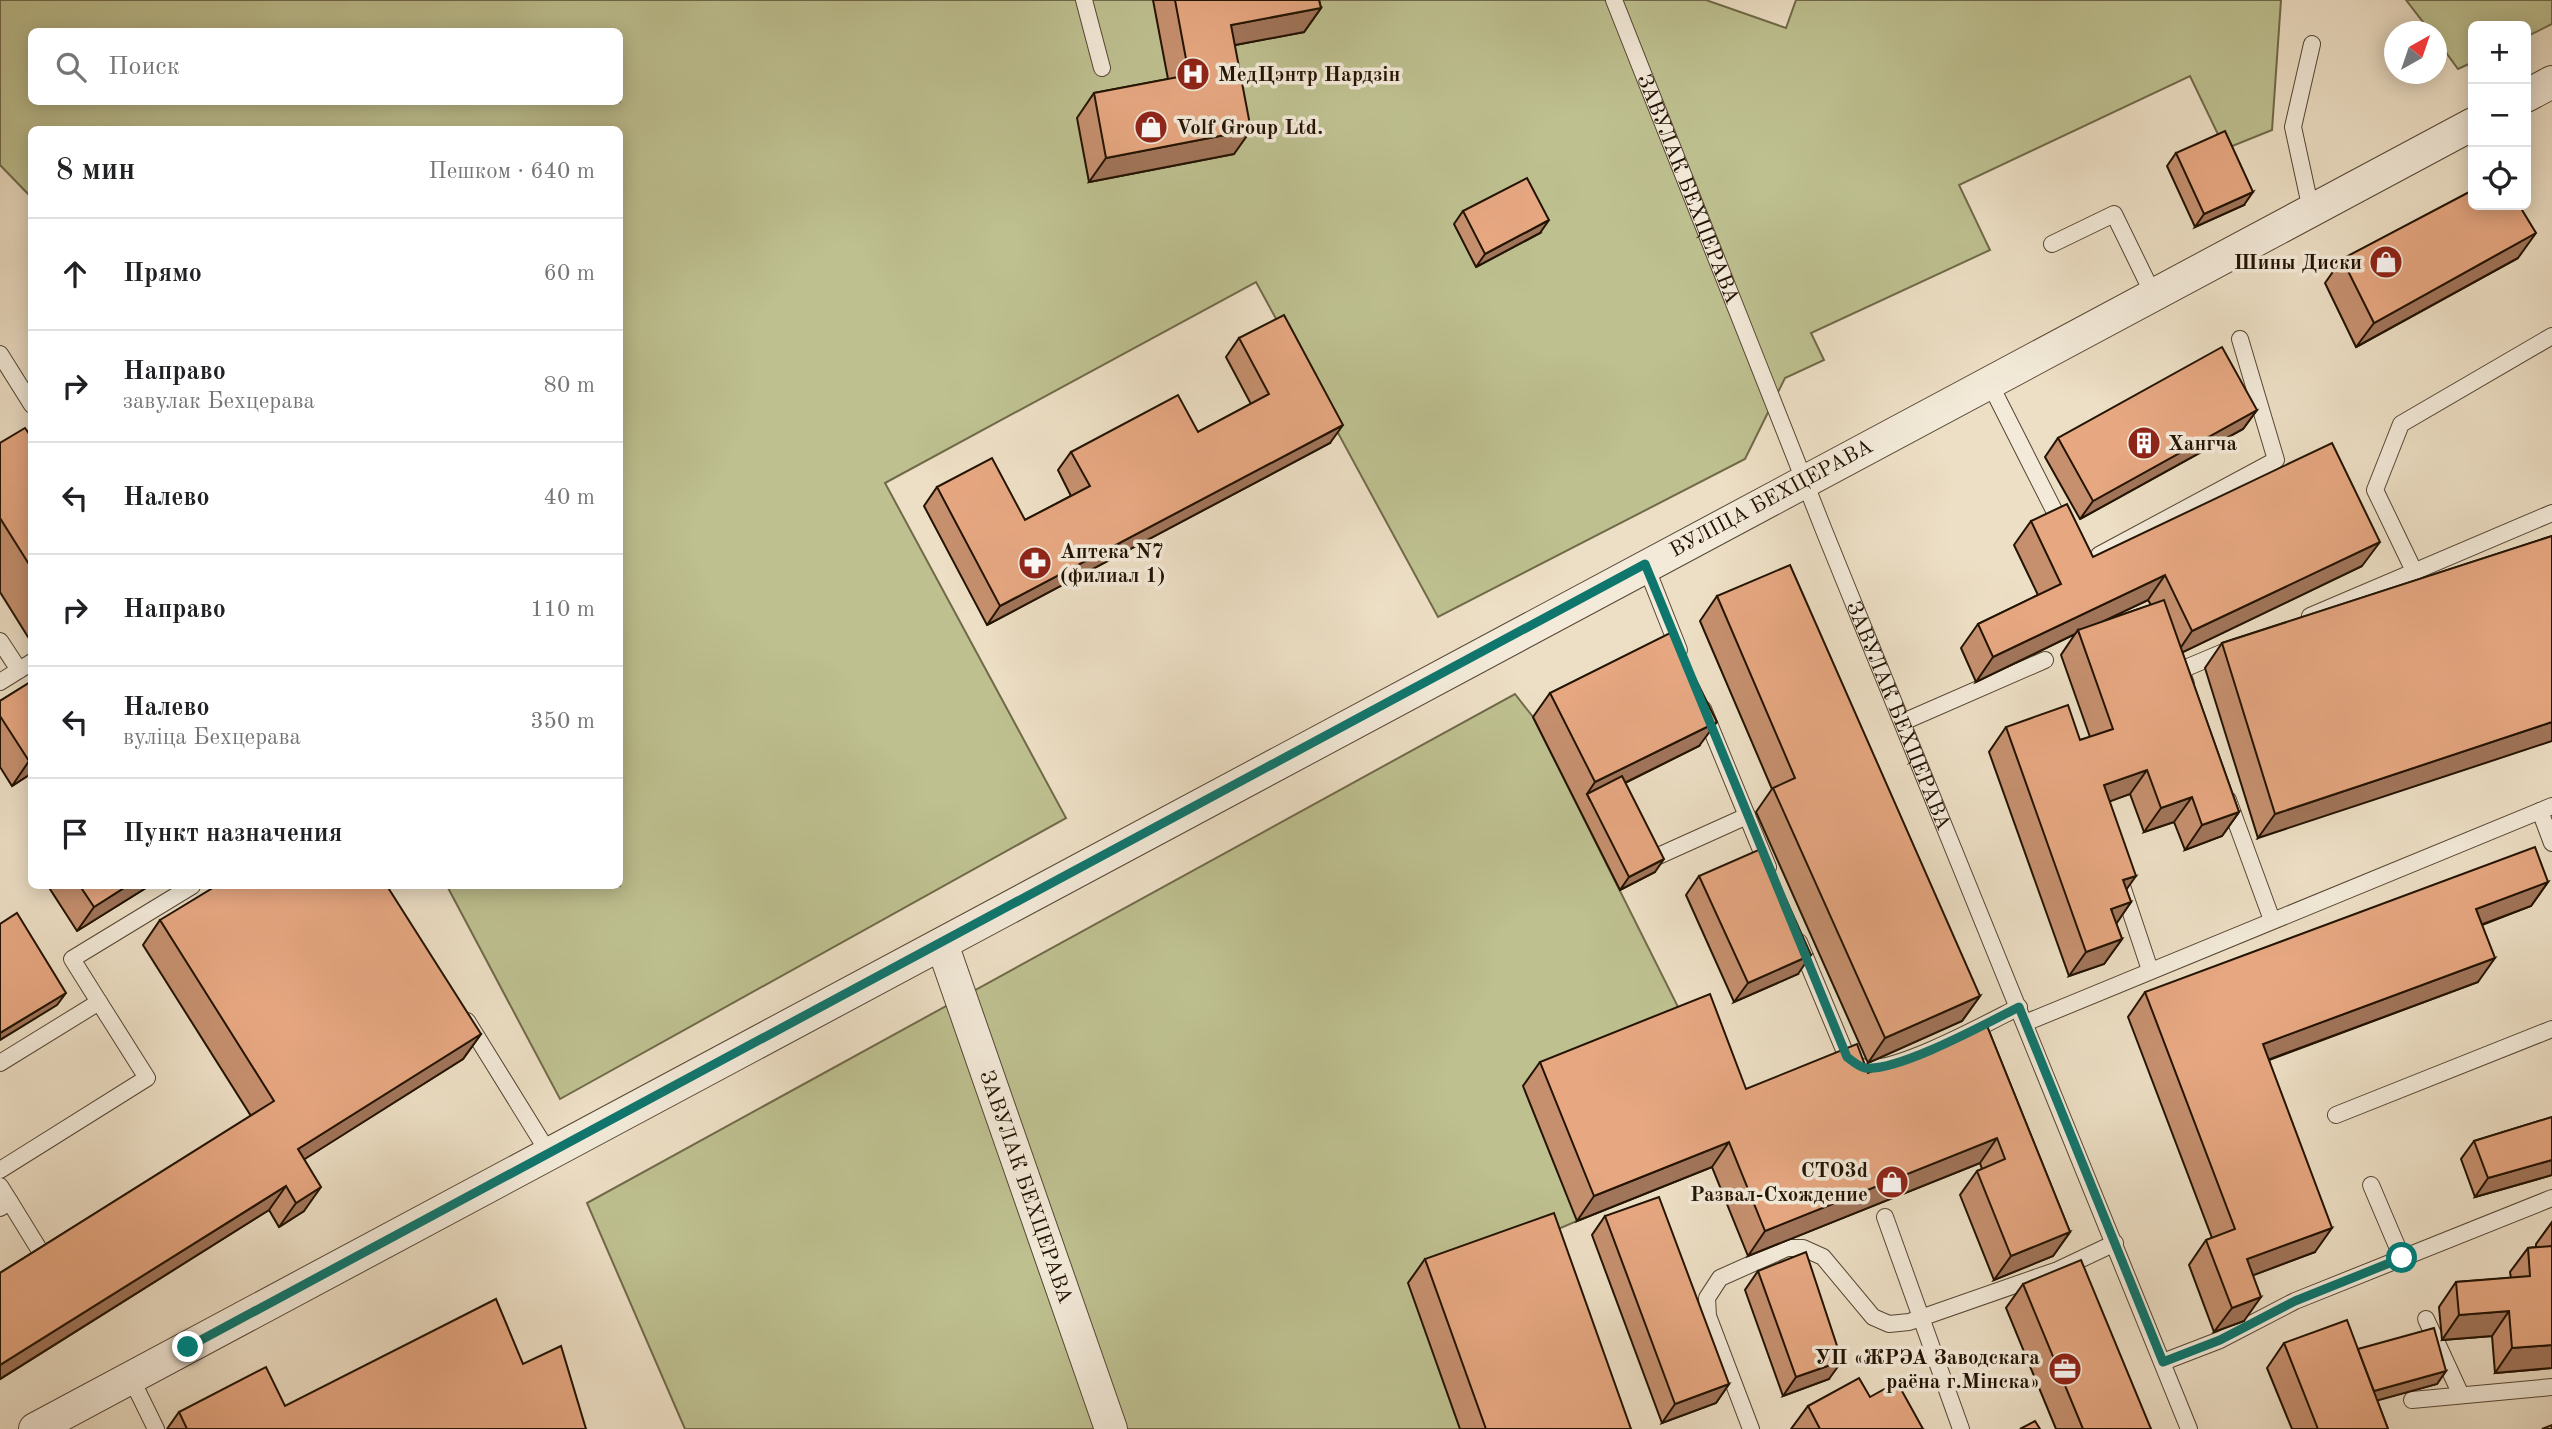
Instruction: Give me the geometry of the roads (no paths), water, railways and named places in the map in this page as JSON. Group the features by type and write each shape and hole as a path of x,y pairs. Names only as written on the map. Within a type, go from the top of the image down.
{"street":[{"path":"2531,93 2552,82"},
{"name":"ВУЛІЦА БЕХЦЕРАВА","path":"35,1429 73,1420 131,1378 942,944 1803,478 2468,127"},
{"name":"ЗАВУЛАК БЕХЦЕРАВА","path":"942,944 1111,1429"}],"lane":[{"path":"1084,0 1102,68"},
{"name":"ЗАВУЛАК БЕХЦЕРАВА","path":"1614,0 1803,478 2189,1429"},
{"path":"2311,210 2293,127 2312,44"},
{"path":"2052,244 2114,215 2153,294"},
{"path":"2415,573 2375,490 2401,424 2552,337"},
{"path":"2081,565 2276,460 2240,339"},
{"path":"0,354 28,399"},
{"path":"1988,380 2069,540"},
{"path":"2297,622 2552,513"},
{"path":"1645,564 1685,665"},
{"path":"0,641 25,666 0,682"},
{"path":"2190,695 2181,670 2246,643"},
{"path":"1903,722 2045,660"},
{"path":"1695,690 1773,879"},
{"path":"2222,782 2272,920"},
{"path":"1794,930 1847,1057 1863,1068 1884,1067 1967,1034 2150,970 2546,808 2552,843"},
{"path":"1656,857 1747,816"},
{"path":"2118,872 2150,970"},
{"path":"0,1170 147,1078 72,959 175,903 189,889"},
{"path":"0,1063 99,1002"},
{"path":"460,1011 550,1155"},
{"path":"2336,1115 2552,1029"},
{"path":"2371,1185 2402,1258"},
{"path":"0,1186 5,1205 45,1259"},
{"path":"2163,1362 2220,1340 2295,1301 2552,1198"},
{"path":"1885,1216 1961,1429"},
{"path":"1751,1429 1707,1316 1707,1298 1720,1278 1787,1248 1803,1248 1823,1256 1873,1317 1889,1324 1920,1318 2059,1270 2115,1244"},
{"path":"2426,1320 2461,1395"},
{"path":"131,1378 156,1429"},
{"path":"2412,1400 2552,1387"}],"place":[{"name":"МедЦэнтр Нардзін","path":"1193,74"},
{"name":"Volf Group Ltd.","path":"1151,127"},
{"name":"Шины Диски","path":"2386,262"},
{"name":"Хангча","path":"2144,443"},
{"name":"Аптека N7 (филиал 1)","path":"1035,563"},
{"name":"СТО3d Развал-Схождение","path":"1892,1182"},
{"name":"УП «ЖРЭА Заводскага раёна г.Мінска»","path":"2065,1369"}]}
